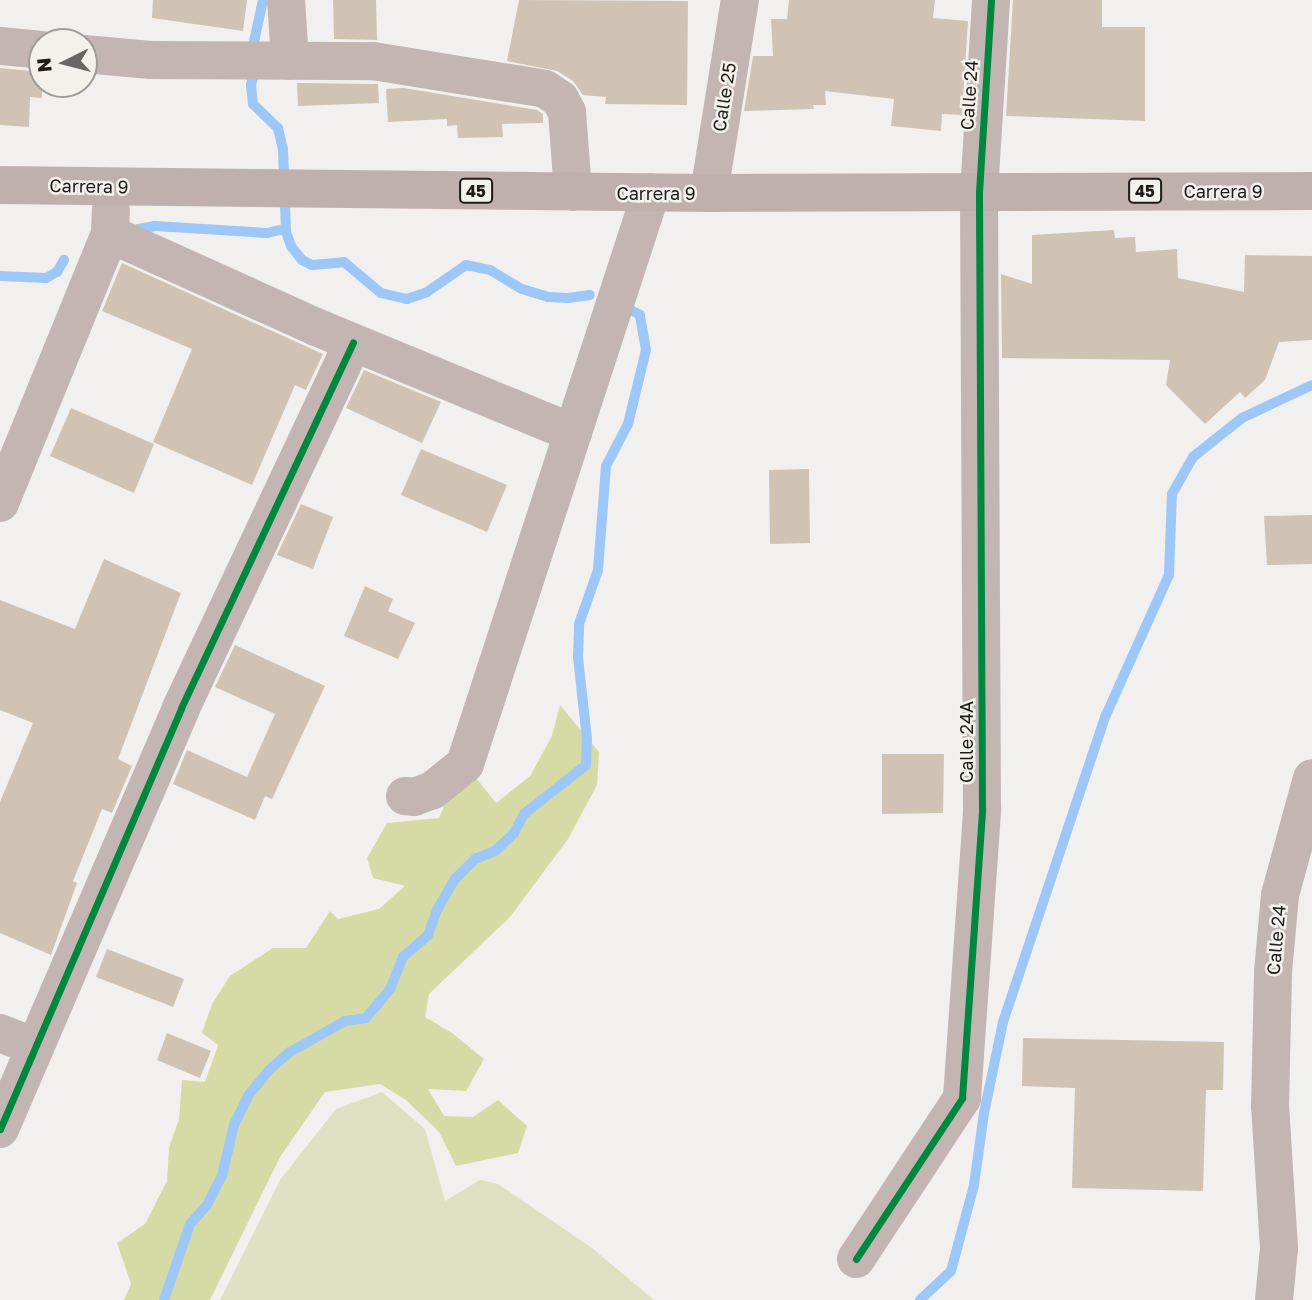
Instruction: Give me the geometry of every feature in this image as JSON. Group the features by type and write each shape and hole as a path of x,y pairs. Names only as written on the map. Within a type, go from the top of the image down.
{"highway":[{"name":"Carrera 9","path":"0,185 651,193 1312,191"}],"street":[{"path":"286,0 290,61"},
{"name":"Calle 25","path":"709,193 740,0"},
{"name":"Calle 24","path":"979,192 991,0"},
{"path":"0,46 28,49"},
{"path":"98,55 151,61 403,64 545,89 560,99 567,112 573,192"},
{"path":"0,503 110,234 112,187"},
{"name":"Calle 24A","path":"856,1259 962,1097 982,809 979,192"},
{"path":"405,796 414,797 433,790 465,764 651,193"},
{"path":"110,234 352,342 573,433"},
{"path":"0,1129 181,708 352,342"},
{"name":"Calle 24","path":"1274,1300 1279,1248 1270,1106 1273,972 1280,895 1312,778"},
{"path":"0,1033 35,1048"}],"green space":[{"path":"560,705 599,752 597,785 568,839 510,917 429,994 425,1017 452,1033 484,1059 466,1091 428,1089 444,1116 473,1117 498,1100 527,1126 518,1153 456,1166 439,1132 406,1100 380,1084 325,1092 280,1157 210,1300 124,1300 131,1284 117,1243 145,1224 167,1181 169,1148 179,1119 182,1080 205,1082 218,1045 202,1033 212,1004 230,976 273,948 306,948 330,911 338,919 379,909 405,886 373,878 367,858 387,823 439,818 455,779 473,774 496,803 530,776 552,736"},
{"path":"382,1092 425,1129 445,1201 480,1180 498,1184 592,1248 654,1300 220,1300 280,1180 336,1109"}],"building":[{"path":"153,0 247,0 243,31 152,18"},
{"path":"333,0 376,0 377,40 334,39"},
{"path":"519,0 688,1 687,105 605,104 606,97 583,95 573,81 557,71 507,61"},
{"path":"789,0 935,0 933,18 968,21 962,115 942,114 941,131 891,126 894,99 825,91 826,105 813,105 814,109 744,111 753,56 773,56 771,19 787,19"},
{"path":"1013,0 1102,0 1102,27 1145,27 1145,121 1006,116"},
{"path":"0,68 28,71 29,127 0,125"},
{"path":"297,83 378,84 379,103 298,106"},
{"path":"404,88 537,110 543,114 543,123 502,124 503,137 458,138 457,125 447,126 447,119 388,122 386,89"},
{"path":"1114,230 1115,238 1135,237 1136,252 1177,249 1178,278 1244,292 1245,255 1312,256 1312,340 1279,342 1265,380 1245,398 1240,392 1205,424 1166,385 1170,360 1002,358 1001,274 1032,284 1032,235"},
{"path":"122,263 323,354 306,390 295,385 252,485 153,442 192,349 102,311"},
{"path":"364,370 441,402 422,443 346,408"},
{"path":"71,408 154,444 134,493 50,456"},
{"path":"421,449 507,485 487,532 401,495"},
{"path":"809,469 810,543 770,544 769,470"},
{"path":"301,504 333,517 313,569 277,555"},
{"path":"1312,515 1312,564 1267,565 1264,516"},
{"path":"104,559 181,593 118,759 132,766 112,813 102,809 73,881 77,883 51,955 0,933 0,802 33,723 0,710 0,600 75,629"},
{"path":"365,586 393,599 388,611 415,623 398,659 344,636"},
{"path":"235,645 325,686 272,799 265,796 255,820 173,784 187,750 247,777 275,714 215,687"},
{"path":"882,754 944,754 943,813 882,814"},
{"path":"107,949 184,979 173,1007 96,977"},
{"path":"167,1033 211,1051 200,1078 157,1060"},
{"path":"1023,1038 1224,1042 1223,1090 1206,1090 1203,1191 1072,1188 1075,1088 1022,1086"}],"waterway":[{"path":"253,46 263,0"},
{"path":"255,69 251,85 253,104 278,128 283,149 286,232 291,246 302,260 312,265 344,262 381,293 407,299 427,292 466,265 490,270 522,289 548,297 590,295"},
{"path":"138,229 155,226 267,233 285,229"},
{"path":"0,276 46,278 57,272 64,260"},
{"path":"164,1300 190,1224 207,1205 222,1176 234,1125 248,1096 269,1070 290,1052 345,1021 366,1018 390,989 403,957 428,935 437,910 455,879 475,859 495,851 514,833 524,814 586,765 587,739 578,657 579,624 598,570 606,466 628,424 646,350 640,315 624,306"},
{"path":"920,1300 951,1271 974,1185 984,1113 1003,1022 1106,715 1169,575 1172,494 1193,457 1242,418 1312,385"}],"cycle path":[{"path":"856,1259 962,1098 982,809 979,192 991,0"},
{"path":"0,1129 181,708 353,342"}]}
